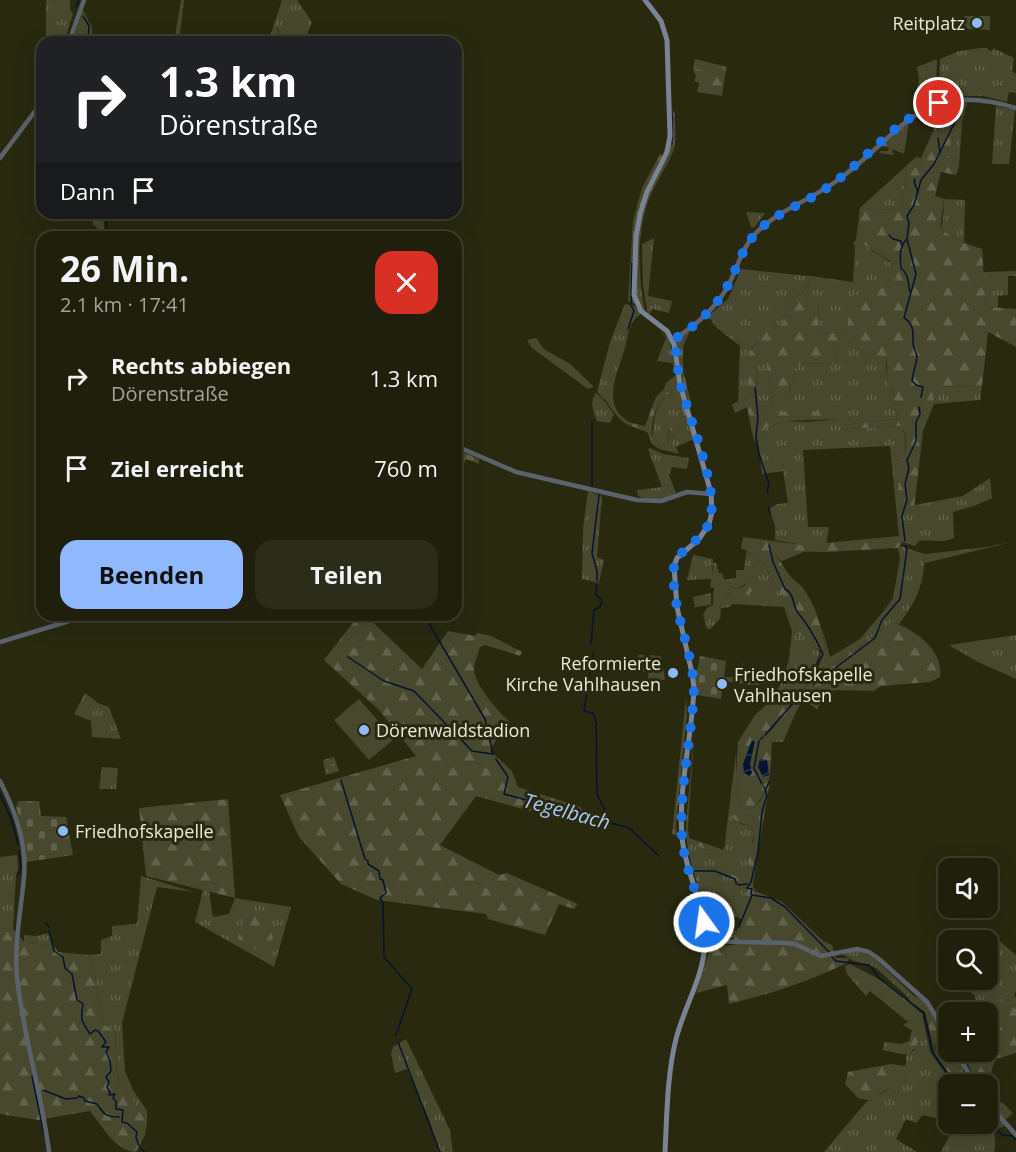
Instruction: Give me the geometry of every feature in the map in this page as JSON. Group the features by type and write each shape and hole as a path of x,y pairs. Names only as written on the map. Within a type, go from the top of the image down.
{"main road":[{"path":"645,0 661,21 667,40 670,136 667,152 647,192 640,214 636,237 634,295 641,311 667,331 673,340 680,384 711,494 712,512 706,530 696,543 677,558 674,566 677,607 694,688 682,808 682,837 684,853 701,911 705,941 700,972 679,1028 672,1058 665,1152"}],"street":[{"path":"71,36 84,0"},
{"path":"673,340 716,304 730,282 744,249 755,233 771,220 822,192 846,175 914,115 939,103 966,99 1016,108"},
{"path":"0,158 36,110"},
{"path":"462,449 516,472 637,500 661,501 687,492 711,494"},
{"path":"0,642 69,621"},
{"path":"0,781 21,838 23,888 17,940 17,973 23,1017 50,1152"},
{"path":"705,941 795,944 815,955 857,950 869,952 927,1002 938,1020"},
{"path":"998,1115 1016,1135"}],"green space":[{"path":"46,0 70,0 70,9 73,14 66,36 46,36"},
{"path":"181,0 184,0 180,36 175,36"},
{"path":"282,0 297,0 312,22 306,36 282,36 277,28 273,28"},
{"path":"83,10 92,28 92,36 74,36"},
{"name":"Reitplatz","path":"964,16 990,16 990,30 964,29"},
{"path":"273,28 276,28 281,36 270,36"},
{"path":"988,48 992,51 993,48 1014,58 1012,71 1016,74 1016,93 1009,92 1007,102 984,96 954,96 939,93 940,59 959,51"},
{"path":"695,59 727,67 725,75 693,68"},
{"path":"937,59 936,92 927,78 920,107 913,112 919,79 917,67"},
{"path":"693,68 725,75 722,96 697,92 699,83 694,81 696,77"},
{"path":"968,101 962,122 959,166 945,156 954,136 952,123 943,133 936,125 941,104"},
{"path":"996,106 1015,110 1009,164 992,164"},
{"path":"672,110 675,114 674,148 651,195 641,229 640,271 645,312 636,299 638,234 645,202 667,156"},
{"path":"909,122 904,154 892,149 894,155 879,153 888,151 889,148 882,146"},
{"path":"952,123 955,123 954,136 945,156 959,166 956,175 941,172 935,196 944,199 940,229 964,243 982,249 986,307 1016,309 1016,347 988,332 982,386 932,387 934,404 923,431 914,509 902,511 898,480 906,440 901,426 843,429 842,425 897,419 893,392 886,377 886,358 865,354 848,342 839,342 835,363 797,364 794,383 789,383 790,397 779,386 781,406 773,408 766,360 756,361 757,406 762,412 838,411 840,419 785,421 765,428 756,443 747,407 735,413 732,404 748,398 748,354 760,339 757,331 770,326 782,325 789,300 802,294 808,276 811,276 806,297 818,296 819,334 847,332 851,295 874,295 877,280 897,279 890,261 856,240 860,208 900,210 905,182 921,158 936,125 943,133"},
{"path":"665,148 642,203 633,297 635,304 628,301 633,221 642,188"},
{"path":"916,157 921,158 905,182 900,210 860,208"},
{"path":"944,199 965,200 964,243 940,229 943,221"},
{"path":"746,212 765,213 754,228 751,227"},
{"path":"92,219 104,219 104,231 97,231"},
{"path":"654,238 648,296 672,301 669,313 652,309 650,314 647,311 643,286 642,244"},
{"path":"856,240 890,262 898,279 874,295 847,332 819,334 818,297 806,298 811,276 853,282 855,246 853,243"},
{"path":"741,269 808,276 802,294 789,300 782,325 770,326 748,354 748,398 738,402 740,346 717,328 708,316 728,299"},
{"path":"1016,271 1016,276 1008,276 1008,295 998,296 998,308 986,307 983,272"},
{"path":"625,304 635,306 641,314 633,321 629,330 613,390 616,409 622,417 632,423 631,426 617,416 597,392 610,342"},
{"path":"657,326 670,341 675,371 672,363 657,361 666,338"},
{"path":"687,331 689,333 683,347 683,370 691,402 688,402 676,343"},
{"path":"536,338 545,350 569,363 594,387 588,389 532,348 527,340"},
{"path":"839,342 848,342 865,354 886,358 886,377 893,392 897,419 842,425 843,429 901,426 904,432 905,447 897,486 914,509 915,505 963,496 990,478 992,498 953,512 954,538 946,541 919,541 915,546 902,542 906,537 899,536 890,446 803,450 808,527 829,527 826,545 803,545 775,540 775,525 769,509 777,504 788,503 783,471 762,474 758,442 765,428 785,421 840,419 762,412 757,406 756,361 766,359 773,408 779,385 790,396 789,383 794,383 797,364 835,363"},
{"path":"676,375 689,424 674,432 671,448 676,447 679,454 659,449 667,444 672,424 683,418 683,413 670,394 662,399 656,410 652,443 647,432 631,426 632,423 645,426 656,397 664,389 666,383"},
{"path":"982,386 980,400 934,404 931,387"},
{"path":"596,393 614,414 610,423 597,421 592,403"},
{"path":"667,394 670,394 679,405 683,419 669,429 667,445 659,449 651,443 656,411"},
{"path":"689,424 694,439 671,449 674,432"},
{"path":"648,449 663,454 689,458 687,469 672,467 669,475 676,493 657,499 638,496 637,490 662,487"},
{"path":"462,452 479,459 479,464 466,459 462,468"},
{"path":"588,491 602,496 597,557 604,560 599,583 582,579 583,529"},
{"path":"743,537 803,545 826,545 826,543 906,537 898,548 827,552 775,551 774,554 811,601 818,617 826,650 822,652 815,647 811,635 800,636 764,563 751,557 749,552 741,548"},
{"path":"1016,541 925,563 925,554 987,547"},
{"path":"900,546 925,554 921,583 911,608 899,624 892,622 812,681 821,654 826,649 821,625 830,657 860,639 893,598"},
{"path":"747,550 751,557 764,563 800,636 811,635 820,653 807,685 798,692 799,697 817,688 820,692 819,699 814,707 803,700 783,742 772,742 765,736 774,727 789,700 766,705 783,681 789,659 792,631 784,607 732,604 730,607 721,608 720,619 710,629 707,629 703,614 713,605 714,587 717,581 728,594 754,587 756,581 754,573 751,581 737,589 729,586 723,580 736,578 736,570 744,570"},
{"path":"775,550 806,551 782,561 774,554"},
{"path":"693,555 713,559 712,579 687,580"},
{"path":"714,563 719,573 722,573 733,588 738,589 747,584 754,572 756,581 754,587 750,592 737,596 730,594 717,582 715,588 710,587"},
{"path":"711,593 711,605 695,607 693,597"},
{"path":"354,621 371,621 422,669 448,631 475,636 477,633 491,636 522,652 520,656 485,645 480,647 476,658 474,670 478,683 494,706 510,722 502,729 490,751 512,771 518,787 581,807 584,818 558,819 476,796 440,845 499,875 507,873 578,904 574,909 559,904 545,935 488,919 486,914 377,900 341,884 299,837 280,795 416,756 379,710 324,660"},
{"path":"892,622 918,635 926,642 937,658 940,677 930,682 881,686 874,691 829,691 817,709 814,707 820,692 817,688 799,697 798,692"},
{"path":"1016,635 1016,679 976,661 949,645"},
{"path":"638,655 649,655 649,672 640,671"},
{"path":"649,655 661,656 665,680 648,680"},
{"path":"700,656 726,661 721,699 697,695 694,670 697,670"},
{"path":"743,661 744,675 759,683 759,686 723,681 724,677 739,677"},
{"path":"85,693 98,703 109,707 121,739 92,737 91,721 74,714"},
{"path":"686,697 687,715 676,825 677,835 672,834"},
{"name":"Dörenwaldstadion","path":"359,699 394,739 369,760 334,720"},
{"path":"790,700 792,704 765,736 772,742 769,778 764,794 752,809 741,808 736,776 738,742 755,715 766,705"},
{"path":"695,723 689,838 686,837 686,824"},
{"path":"736,753 736,776 741,808 752,809 761,800 770,782 761,834 752,816 746,815 740,824 751,826 755,834 747,856 749,869 745,881 719,869 692,867 687,843 724,855 736,851 724,850"},
{"path":"334,757 339,771 326,775 323,760"},
{"path":"102,767 118,768 116,789 99,789"},
{"path":"228,799 235,898 146,876 139,808"},
{"path":"18,801 39,801 41,816 66,817 73,855 26,862 16,807"},
{"path":"737,814 752,816 761,834 753,884 755,891 782,902 823,941 832,945 836,958 849,958 847,963 833,970 775,991 729,1004 727,985 696,993 710,949 734,945 734,938 746,908 745,891 734,885 734,880 715,873 698,873 702,890 699,890 692,867 719,869 745,880 749,869 747,856 742,853 742,848 747,843 753,843 755,834 751,826 736,822 732,816"},
{"path":"686,837 724,850 736,851 737,855 724,855 687,843"},
{"path":"17,855 13,929 2,928 0,931 0,857"},
{"path":"697,873 715,873 734,880 734,885 746,891 746,908 742,919 727,914 722,927 737,931 734,938 719,937 709,932 704,905 714,904 714,893 700,892"},
{"path":"141,876 194,892 157,887 122,1023 125,1071 133,1090 147,1111 147,1121 122,1086 117,1075 115,1029 104,1025 95,974 89,955 101,954 101,940 112,936 112,926 137,924"},
{"path":"203,890 209,891 213,917 229,914 235,898 291,907 274,967 195,922"},
{"path":"245,911 265,912 273,938 269,957 238,939"},
{"path":"2,928 13,929 25,943 53,945 58,952 89,955 95,974 104,1025 115,1029 117,1076 147,1121 145,1135 136,1152 122,1148 116,1143 90,1111 38,1120 0,1114 0,931"},
{"path":"49,933 53,945 24,943 24,935 36,936"},
{"path":"998,940 1016,955 1016,991 1014,996 998,1004 976,1002 975,995 981,994 979,990 998,990"},
{"path":"856,951 872,956 914,996 908,997 875,967 854,961 842,954"},
{"path":"850,964 888,984 922,1014 930,1052 946,1074 938,1074 938,1119 923,1115 916,1123 906,1119 896,1139 917,1152 824,1152 867,1101 883,1093 909,1070 904,1066 906,1056 915,1050 911,1020 907,1021 870,991 866,996 847,974 845,966"},
{"path":"967,990 980,990 981,994 976,996"},
{"path":"908,997 919,998 927,1005 938,1023 938,1029 933,1033 938,1058 935,1054 925,1012"},
{"path":"1016,997 1016,1053 998,1058 998,1002 996,1002"},
{"path":"911,1020 920,1028 918,1043 914,1049 908,1055 882,1050 885,1042 901,1044 909,1041 912,1030 903,1025"},
{"path":"938,1029 938,1053 936,1047 933,1033"},
{"path":"406,1039 450,1130 453,1152 439,1152 430,1122 407,1069 395,1073 391,1054 393,1047"},
{"path":"941,1062 945,1062 956,1074 949,1074"},
{"path":"960,1062 964,1069 962,1074 957,1074 945,1063"},
{"path":"967,1062 995,1062 991,1074 972,1073"},
{"path":"891,1064 904,1066 909,1069 911,1075 884,1091 873,1101 858,1098 845,1084 848,1072"},
{"path":"1002,1102 1013,1113 1005,1120 1007,1124 999,1128 998,1103"},
{"path":"950,1134 993,1134 994,1136 994,1152 941,1152"}],"water":[{"path":"752,740 755,741 750,764 752,773 749,776 744,773 743,764"},
{"path":"760,759 767,760 769,775 763,777 758,767"}],"waterway":[{"path":"76,7 79,0"},
{"path":"83,16 89,26 88,36"},
{"path":"672,112 672,144"},
{"path":"921,397 923,387 912,381 917,357 913,345 912,329 910,323 904,318 916,274 907,239 909,223 907,216 914,205 921,180 934,164 957,118"},
{"path":"938,138 940,152"},
{"path":"915,179 918,192"},
{"path":"106,219 107,231"},
{"path":"889,235 901,241 902,245"},
{"path":"906,240 900,256 901,268 907,276 910,292"},
{"path":"631,303 632,263"},
{"path":"628,329 634,311 631,305"},
{"path":"755,388 758,417 756,437 769,484 767,492"},
{"path":"905,541 902,516 907,500 905,484 909,468 907,460 916,441 919,407"},
{"path":"592,423 592,488"},
{"path":"597,581 592,553 599,495"},
{"path":"769,508 770,514"},
{"path":"769,545 773,562 785,589 823,654 810,681"},
{"path":"813,685 875,638 882,620 900,599 907,549 905,546"},
{"path":"591,644 594,610 600,607 602,600 596,595 597,585"},
{"path":"348,657 384,681 414,691 472,751 493,754 485,719 428,621"},
{"path":"593,653 584,711 593,713 596,723 597,794 607,814 605,821"},
{"path":"765,735 795,701 795,698"},
{"path":"759,741 754,768 762,784"},
{"name":"Tegelbach","path":"496,759 508,777 504,794 629,828 659,856"},
{"path":"341,780 365,859 368,864 379,871 380,879 383,880 386,893 380,898 383,903 384,957 412,989 396,1035"},
{"path":"766,789 769,782"},
{"path":"764,787 767,795 762,812 758,852 751,882 747,888 752,889 752,895 771,898 785,907 829,952"},
{"path":"0,794 12,821 18,844"},
{"path":"18,875 21,868 19,851"},
{"name":"Tegelbach","path":"694,871 715,871 735,879 739,885 747,884"},
{"path":"739,927 752,895"},
{"path":"46,923 49,927"},
{"path":"49,931 54,951 63,957 65,968 72,974 77,1000 83,1004 83,1024 90,1034 95,1030 98,1031 106,1042 102,1047 109,1047 106,1052 111,1071 106,1077 109,1082 107,1087 109,1095 115,1094 113,1098 116,1101 116,1109 123,1110 122,1122 127,1123 137,1132 139,1146"},
{"path":"831,956 836,961 869,965 880,979 924,1013 933,1053 948,1074"},
{"path":"398,1042 440,1152"},
{"path":"32,1076 44,1134"},
{"path":"43,1090 66,1099 79,1096 85,1101 97,1104 106,1115 119,1117"},
{"path":"998,1131 1002,1135 1013,1136 1016,1140"},
{"path":"141,1149 145,1152"}],"place":[{"name":"Reitplatz","path":"977,23"},
{"name":"Reformierte Kirche Vahlhausen","path":"673,673"},
{"name":"Friedhofskapelle Vahlhausen","path":"722,684"},
{"name":"Dörenwaldstadion","path":"364,730"},
{"name":"Friedhofskapelle","path":"63,831"}],"route":[{"path":"704,922 684,853 682,837 682,808 694,688 677,607 674,566 675,560 696,543 706,530 711,517 712,503 680,384 673,340 716,304 730,282 744,249 755,233 771,220 822,192 846,175 906,120 921,110 939,103"}]}
